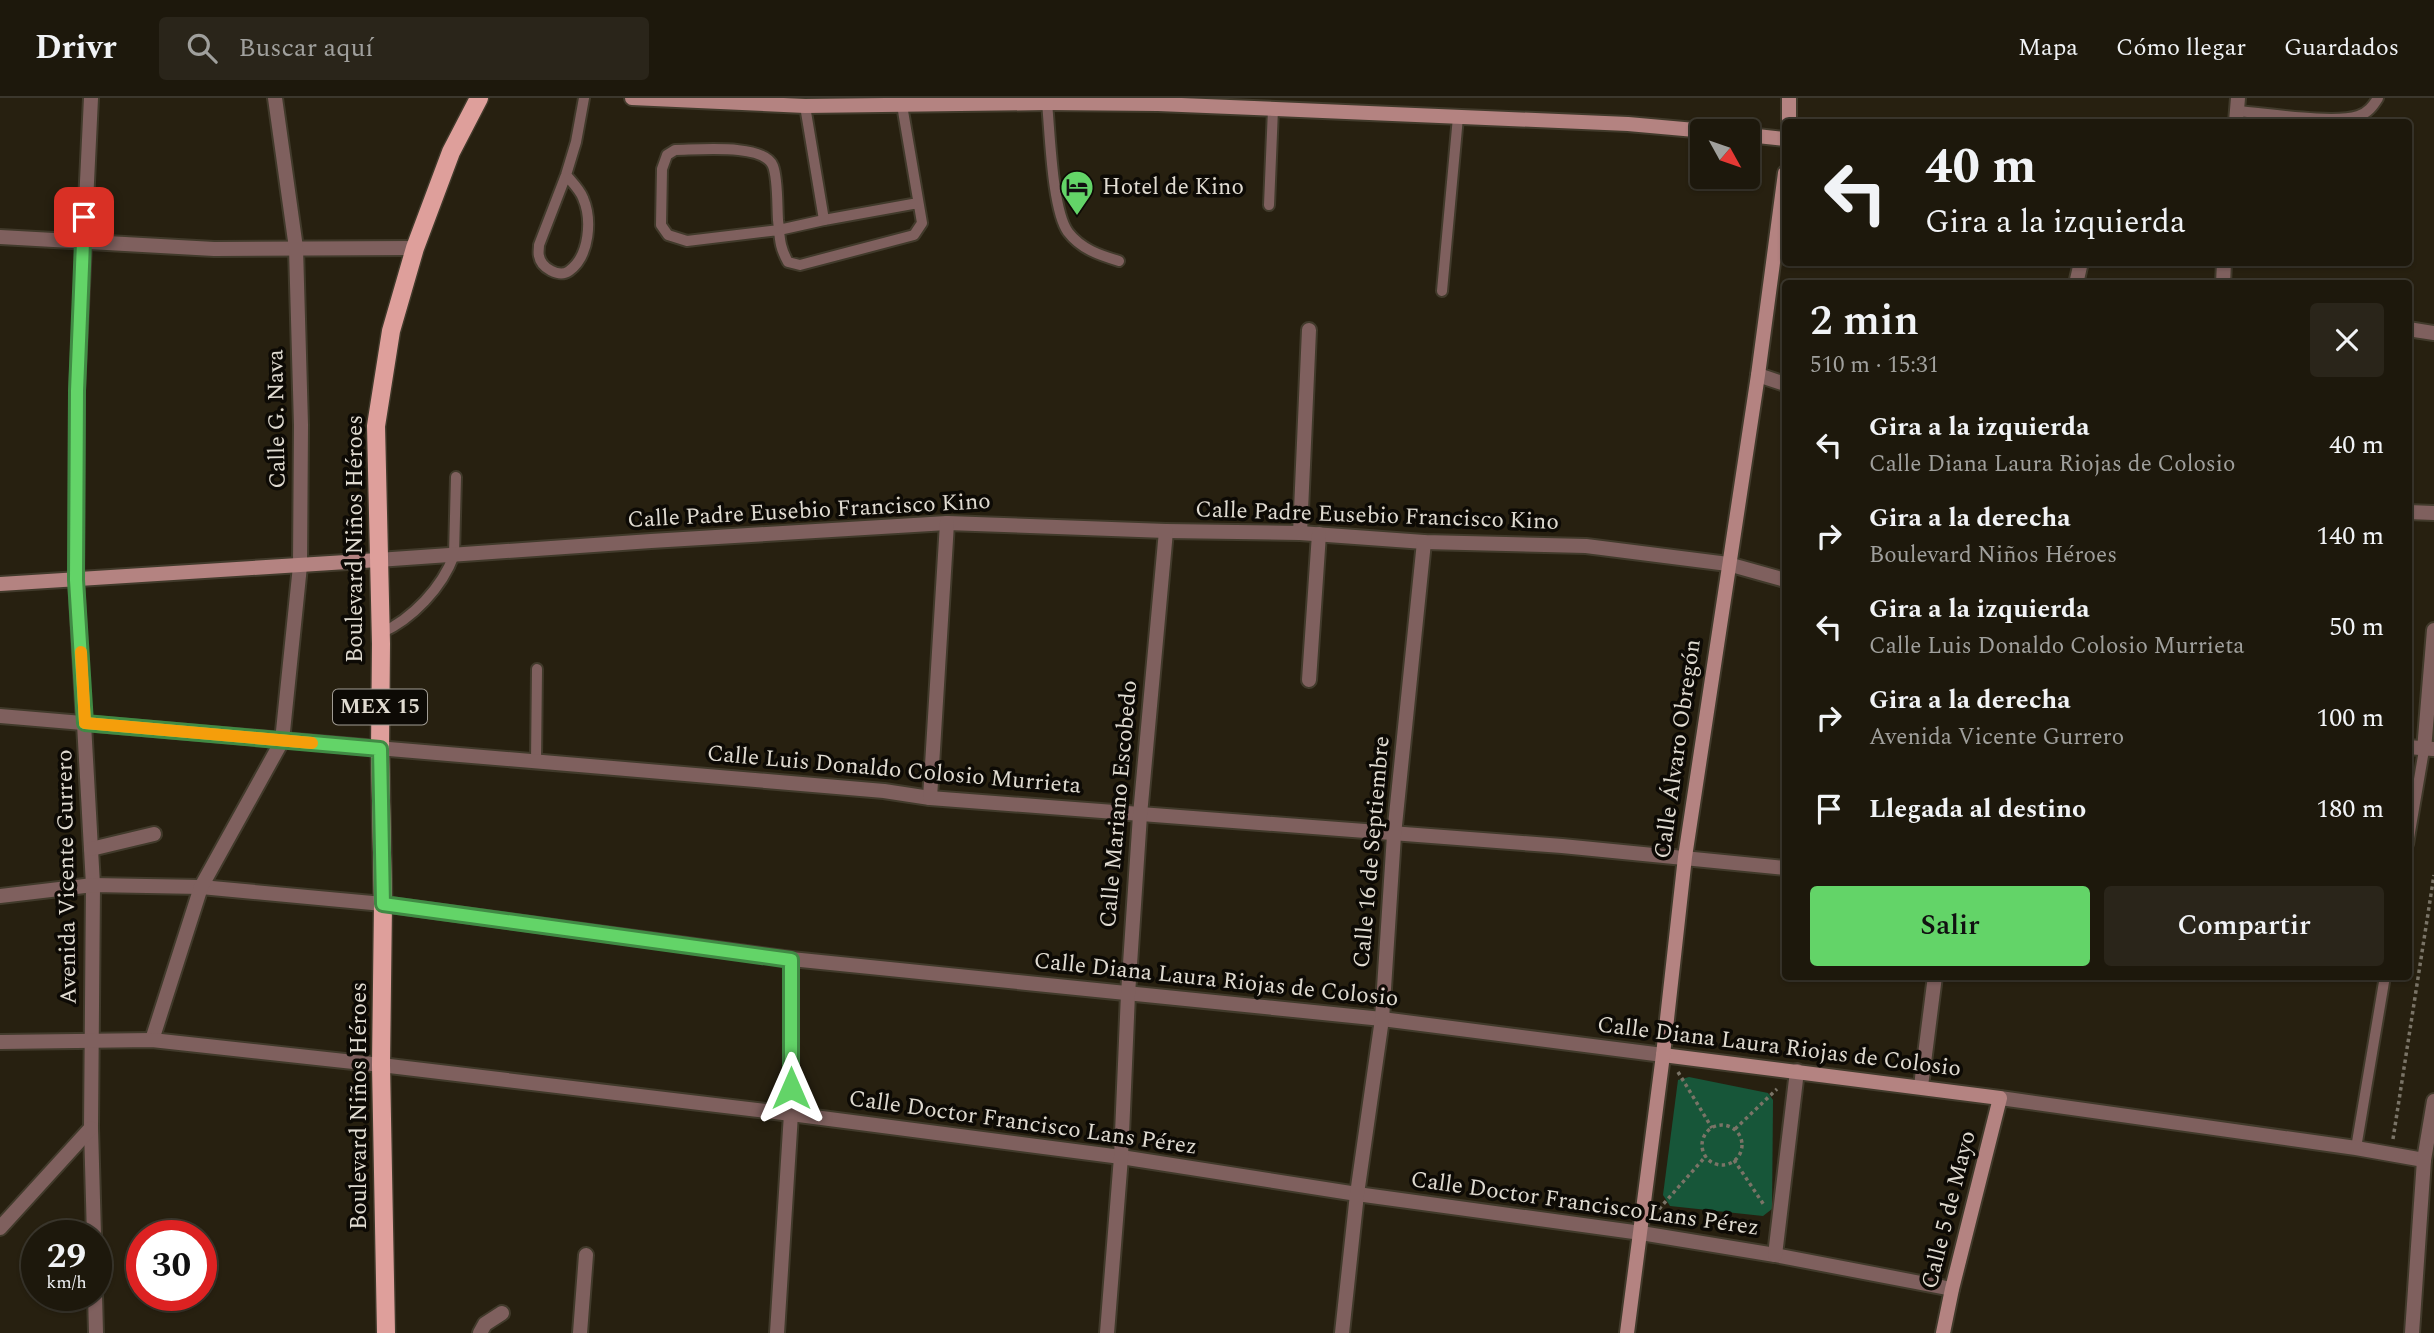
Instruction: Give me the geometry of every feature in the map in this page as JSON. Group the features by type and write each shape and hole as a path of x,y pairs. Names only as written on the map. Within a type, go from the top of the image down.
{"main road":[{"name":"Boulevard Niños Héroes","path":"386,1333 381,1065 381,634 376,426 391,331 415,248 451,152 479,98"}],"street":[{"name":"Avenida Vicente Gurrero","path":"91,98 77,391 76,580 93,885 91,1128 94,1220"},
{"name":"Calle G. Nava","path":"275,98 296,248 301,425 300,566 282,741"},
{"path":"632,98 805,106 1158,101 1273,109 1628,124 1690,130"},
{"path":"1789,98 1789,119"},
{"path":"1760,136 1782,139"},
{"name":"Calle Álvaro Obregón","path":"1627,1333 1663,1055 1685,857 1758,375 1782,195"},
{"path":"0,237 214,249 415,248"},
{"path":"1300,533 1309,330"},
{"path":"2412,330 2434,333"},
{"path":"1758,375 1782,383"},
{"path":"2412,512 2434,513"},
{"path":"930,798 947,523"},
{"name":"Calle Padre Eusebio Francisco Kino","path":"0,583 947,523 1300,533 1424,542 1586,546 1728,564 1782,579"},
{"name":"Calle Mariano Escobedo","path":"1107,1333 1121,1157 1140,815 1166,531"},
{"path":"1309,680 1318,534"},
{"name":"Calle 16 de Septiembre","path":"1342,1333 1357,1194 1382,1019 1394,835 1424,542"},
{"path":"2429,749 2434,630"},
{"name":"Calle Luis Donaldo Colosio Murrieta","path":"0,716 884,791 930,798 1685,857 1782,868"},
{"path":"152,1040 201,887 282,741"},
{"path":"91,849 154,834"},
{"name":"Calle Diana Laura Riojas de Colosio","path":"0,896 93,885 201,887 383,904 791,960 1382,1019 1921,1086 2424,1160"},
{"path":"777,1333 791,1114 791,960"},
{"path":"1921,1086 1934,980"},
{"name":"Calle Doctor Francisco Lans Pérez","path":"0,1042 152,1040 791,1114 1121,1157 1357,1194 1641,1233 1952,1289"},
{"path":"1775,1255 1797,1071"},
{"name":"Calle 5 de Mayo","path":"1943,1333 2000,1098"},
{"path":"2412,1333 2424,1160 2434,1101"},
{"path":"0,1228 91,1128"},
{"path":"580,1333 586,1255"},
{"path":"95,1311 96,1333"},
{"path":"480,1333 485,1324 502,1313"}],"lane":[{"path":"566,175 583,196 588,227 581,256 570,270 563,274 555,273 542,264 539,245 566,175 576,142 584,98"},
{"path":"2237,110 2319,118 2350,117 2371,109 2378,98"},
{"path":"1047,103 1058,201 1067,231 1094,254 1119,261"},
{"path":"902,105 922,223 914,235 800,265 788,262 780,248 779,230 774,167 767,157 750,150 675,150 667,155 662,169 661,225 668,235 687,241 779,230 918,203"},
{"path":"805,106 824,220"},
{"path":"1269,205 1273,109"},
{"path":"1442,290 1458,117"},
{"path":"381,634 396,626 432,592 450,565 454,555 456,477"},
{"path":"536,762 537,669"},
{"path":"2412,826 2429,749"},
{"path":"2356,1148 2384,980"}],"path":[{"path":"2391,1154 2434,875"},
{"path":"1663,1055 1684,1078 1712,1128"},
{"path":"1734,1129 1797,1071"},
{"path":"1722,1125 1734,1129 1742,1142 1741,1150 1734,1160 1717,1164 1706,1156 1702,1141 1712,1128 1722,1125"},
{"path":"1641,1233 1666,1200 1706,1156"},
{"path":"1734,1160 1768,1212"}],"green space":[{"path":"1689,1077 1768,1093 1773,1100 1772,1209 1763,1216 1670,1206 1663,1195 1678,1080"}],"slow traffic":[{"path":"81,652 85,723 312,743"}],"place":[{"name":"Hotel de Kino","path":"1077,217"}],"route":[{"path":"84,217 77,391 76,580 85,723 380,749 383,904 791,960 791,1088"}]}
